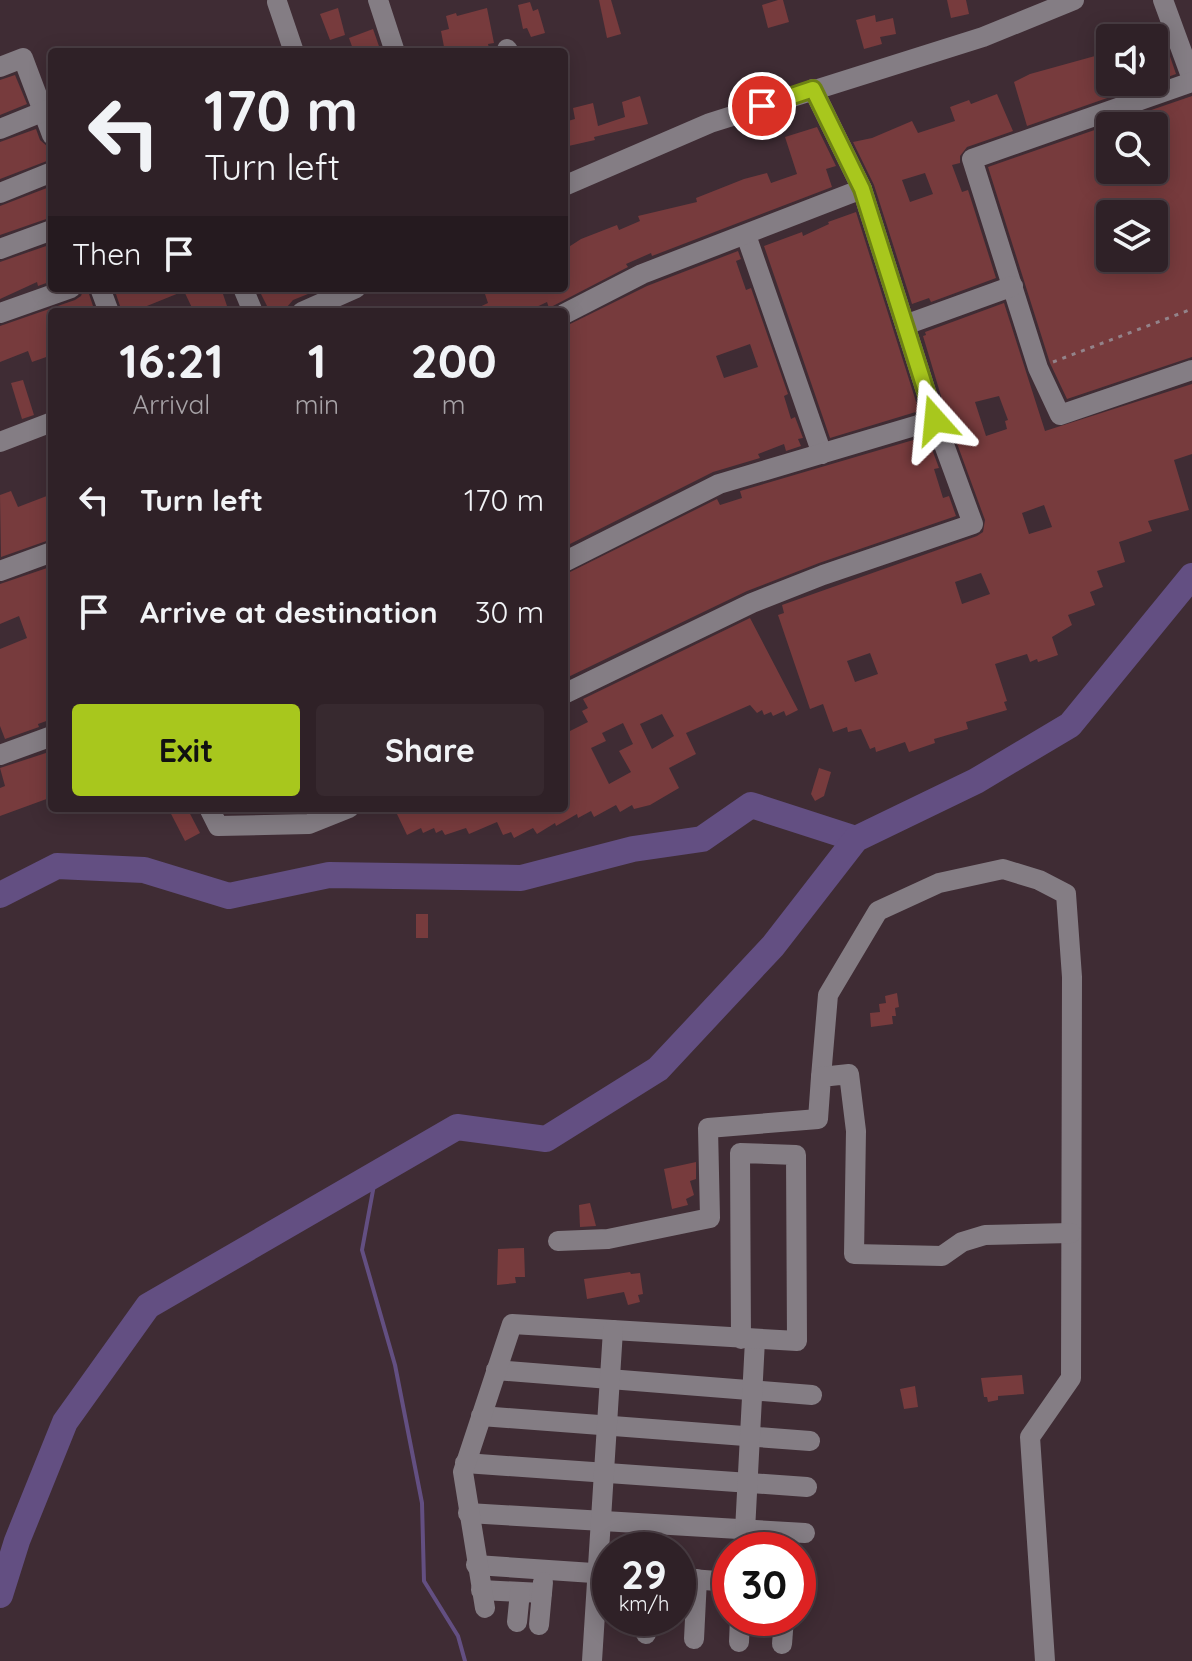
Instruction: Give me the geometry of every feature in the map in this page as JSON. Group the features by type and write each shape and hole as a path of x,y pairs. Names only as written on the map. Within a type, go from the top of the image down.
{"street":[{"path":"378,0 394,48"},
{"path":"568,184 710,123 983,37 1074,0"},
{"path":"1163,0 1192,80 972,159 1038,368 1060,415 1192,370"},
{"path":"277,2 293,48"},
{"path":"0,67 23,58 48,110 0,129"},
{"path":"568,692 752,603 823,575 973,524 935,420 862,189 813,89"},
{"path":"0,193 48,174"},
{"path":"568,312 642,274 862,189"},
{"path":"0,249 48,231"},
{"path":"746,235 822,454"},
{"path":"905,325 1013,286"},
{"path":"0,313 60,292"},
{"path":"311,308 347,292"},
{"path":"568,560 719,484 935,420"},
{"path":"0,442 48,424"},
{"path":"0,571 48,553"},
{"path":"0,755 48,737"},
{"path":"211,812 218,826 309,824 339,812"},
{"path":"558,1241 608,1239 710,1218 708,1128 818,1119 828,995 878,911 939,883 1003,869 1039,880 1066,894 1072,977 1071,1378 1030,1437 1045,1661"},
{"path":"821,1077 849,1074 856,1131 854,1254 942,1256 962,1242 985,1235 1071,1233"},
{"path":"542,1593 520,1592 483,1599 463,1472 512,1324 748,1339 797,1341 796,1155 740,1153 748,1339 752,1390 745,1532"},
{"path":"601,1532 613,1330"},
{"path":"496,1370 812,1395"},
{"path":"481,1416 810,1441"},
{"path":"465,1463 807,1487"},
{"path":"468,1513 600,1521 712,1536"},
{"path":"476,1565 592,1572"},
{"path":"539,1625 544,1570"},
{"path":"517,1622 520,1592"},
{"path":"592,1661 595,1636"},
{"path":"739,1636 739,1642"},
{"path":"782,1644 783,1636"}],"path":[{"path":"1038,368 1192,309"}],"building":[{"path":"599,0 611,0 621,34 607,38"},
{"path":"783,0 789,22 768,28 762,5"},
{"path":"947,0 966,0 969,14 951,18"},
{"path":"530,2 533,11 538,9 545,33 531,37 527,28 523,29 518,5"},
{"path":"338,8 345,35 330,40 320,14"},
{"path":"487,8 494,43 488,44 489,48 444,48 441,31 449,29 446,16 456,13 457,16"},
{"path":"875,15 876,22 893,18 896,34 880,37 882,44 864,49 856,20"},
{"path":"373,29 380,48 353,48 349,38"},
{"path":"1168,51 1176,74 1168,77"},
{"path":"1095,56 1096,96 1113,96 1027,126 1014,82 1030,74"},
{"path":"15,75 27,104 0,115 0,80"},
{"path":"997,94 1013,131 967,147 960,156 960,163 952,165 962,192 968,190 996,278 931,302 929,298 912,304 874,185 853,142 872,138 912,121 918,133 955,121 950,107 969,100 971,104","holes":["925,173 933,194 910,202 902,180"]},
{"path":"640,96 648,124 568,146 568,121 575,119 573,108 593,103 598,126 625,117 622,102"},
{"path":"1192,96 1192,357 1067,399 1050,363 988,167 1096,130 1096,184 1168,184 1168,112 1146,112"},
{"path":"817,127 836,166 826,169 832,187 652,256 651,253 549,308 547,302 534,308 477,308 488,303 484,292 568,292 568,247 581,239 617,225 619,230 640,221 638,216 697,202 696,198 744,179 767,173 771,183 797,174 785,137"},
{"path":"36,129 40,140 48,147 48,161 0,179 0,142"},
{"path":"48,188 48,218 0,235 0,206"},
{"path":"856,212 919,411 830,438 764,246 802,232 803,236 828,222"},
{"path":"48,245 48,282 38,286 37,282 0,299 0,262"},
{"path":"738,251 741,259 736,261 746,290 751,288 788,394 784,396 791,419 795,417 803,438 798,439 801,446 786,451 784,444 758,454 760,458 713,472 568,545 568,325 647,286","holes":["750,344 758,367 724,378 716,356"]},
{"path":"82,292 88,292 93,306 52,308 75,300"},
{"path":"115,292 182,292 142,308 121,308"},
{"path":"184,292 222,292 228,308 192,308"},
{"path":"260,292 313,292 293,300 287,307 268,308"},
{"path":"1004,303 1045,431 1192,384 1192,454 1174,460 1189,510 1148,521 1152,531 1119,542 1125,562 1097,571 1103,587 1090,592 1095,605 1068,615 1072,625 1052,637 1058,655 1030,662 1027,654 995,664 1007,710 966,722 968,729 934,739 935,743 909,752 905,742 876,752 875,747 870,749 861,729 848,732 847,727 833,732 823,704 810,709 778,615 784,613 782,605 983,532 985,520 947,416 923,336 925,332","holes":["999,396 1008,420 1005,421 1007,429 986,436 975,402","1044,505 1052,527 1029,534 1022,513","981,573 990,594 962,604 955,582","870,653 878,674 855,682 847,661"]},
{"path":"48,309 48,356 32,362 28,351 0,362 0,326"},
{"path":"23,380 34,415 22,419 11,383"},
{"path":"927,436 939,468 934,469 943,498 949,496 956,516 747,591 568,677 568,573 717,499 720,505 742,498 740,491"},
{"path":"11,491 18,507 48,496 48,540 1,557 0,495"},
{"path":"48,568 48,720 38,724 39,727 5,739 0,726 0,649 27,638 19,616 0,624 0,584"},
{"path":"750,618 798,710 786,716 784,711 773,716 771,712 764,715 762,710 757,713 750,705 686,733 696,754 669,768 679,788 650,805 634,809 632,805 620,812 616,805 594,817 591,811 578,818 577,814 537,834 533,828 514,838 511,832 503,835 497,822 469,834 466,828 445,835 442,830 436,833 434,828 423,833 421,828 407,835 397,814 401,812 568,812 568,732 588,722 582,711 588,708 583,699","holes":["662,714 674,736 652,749 640,724","623,723 633,744 619,751 631,772 609,784 591,748 606,741 602,733"]},
{"path":"48,752 48,798 0,816 0,788 5,786 0,768"},
{"path":"819,768 831,772 824,796 815,801 811,794"},
{"path":"170,812 189,812 200,833 185,841"},
{"path":"416,914 428,914 428,938 416,938"},
{"path":"897,993 899,1007 895,1008 896,1016 892,1016 893,1024 871,1027 870,1013 880,1012 879,1004 886,1003 885,996"},
{"path":"696,1162 696,1179 690,1181 694,1195 686,1199 688,1205 672,1209 664,1169"},
{"path":"590,1203 596,1226 580,1227 579,1205"},
{"path":"524,1248 525,1277 515,1277 516,1283 497,1285 498,1249"},
{"path":"640,1273 643,1294 638,1295 640,1302 628,1305 624,1292 587,1299 584,1279"},
{"path":"1022,1375 1024,1394 998,1396 998,1400 988,1402 984,1397 981,1378"},
{"path":"915,1386 918,1407 904,1409 900,1389"}],"waterway":[{"path":"0,1595 17,1541 65,1422 148,1306 457,1127 546,1139 658,1069 773,946 856,839 976,781 1070,725 1192,576"},
{"path":"0,895 57,866 144,870 229,896 329,875 521,878 633,849 702,839 751,805 856,839"},
{"path":"376,1174 362,1250 395,1365 422,1503 424,1581 458,1636 465,1661"}],"route":[{"path":"762,106 813,89 862,189 935,420"}]}
